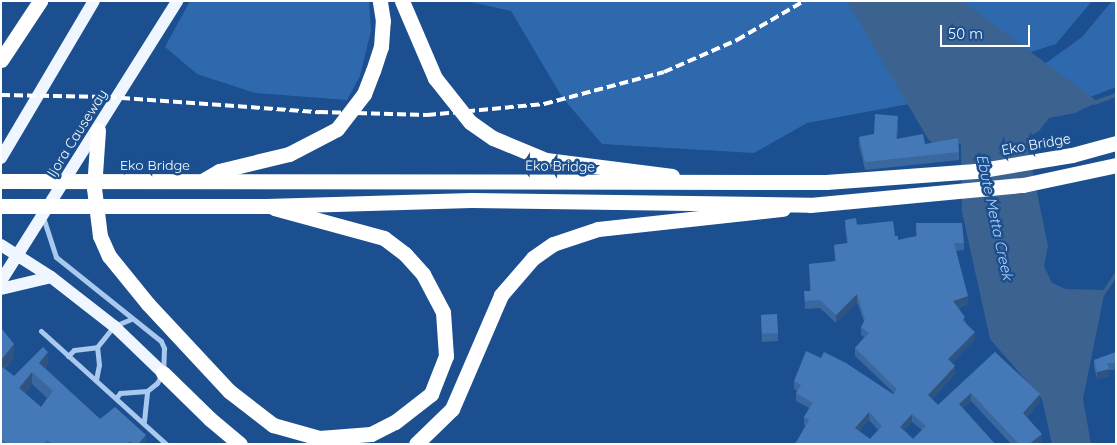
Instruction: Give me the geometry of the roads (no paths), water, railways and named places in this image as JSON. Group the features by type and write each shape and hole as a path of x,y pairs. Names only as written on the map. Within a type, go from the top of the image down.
{"highway":[{"path":"1,60 40,1"},
{"path":"202,181 219,171 289,154 337,129 364,94 381,47 383,21 380,1"},
{"path":"402,1 435,78 470,122 493,138 517,150 554,162 743,184"},
{"path":"98,130 95,211 109,256 148,304 251,411 273,425 298,434 343,438 371,434 418,406 431,394 440,376 447,336 443,312 423,274 405,254 384,238 266,206"},
{"name":"Eko Bridge","path":"1,181 743,184 976,170 1072,155 1116,143"},
{"path":"416,444 452,409 501,296 533,258 553,244 598,229 672,223 810,205 1023,185 1116,165"},
{"path":"1,206 266,206 471,200 810,205"},
{"path":"163,373 210,419 240,444"}],"main road":[{"path":"1,158 85,8 94,1"},
{"name":"Ijora Causeway","path":"1,281 17,252 43,216 98,130 177,1"},
{"path":"1,244 17,252 51,276 114,326 163,373"},
{"path":"1,288 51,276"}],"street":[{"path":"43,216 56,257 161,341 165,357 163,373 148,391 144,421"},
{"path":"96,380 98,347 114,326 131,318"},
{"path":"42,331 68,356 144,421 166,444"},
{"path":"68,356 74,350 98,347"},
{"path":"116,398 120,393 148,391"}],"water":[{"name":"Ebute Metta Creek","path":"847,1 962,1 1098,102 1075,113 1049,118 1039,131 1026,139 1048,246 1044,266 1052,283 1066,289 1105,290 1083,399 1091,444 1052,444 1042,399 990,339 962,212 961,144 949,141 935,145 928,139"}],"waterway":[{"path":"1094,103 1116,95"},
{"path":"1103,294 1116,275"}],"railway":[{"path":"1,95 108,97 319,112 427,115 544,104 664,72 737,40 804,1"}]}
